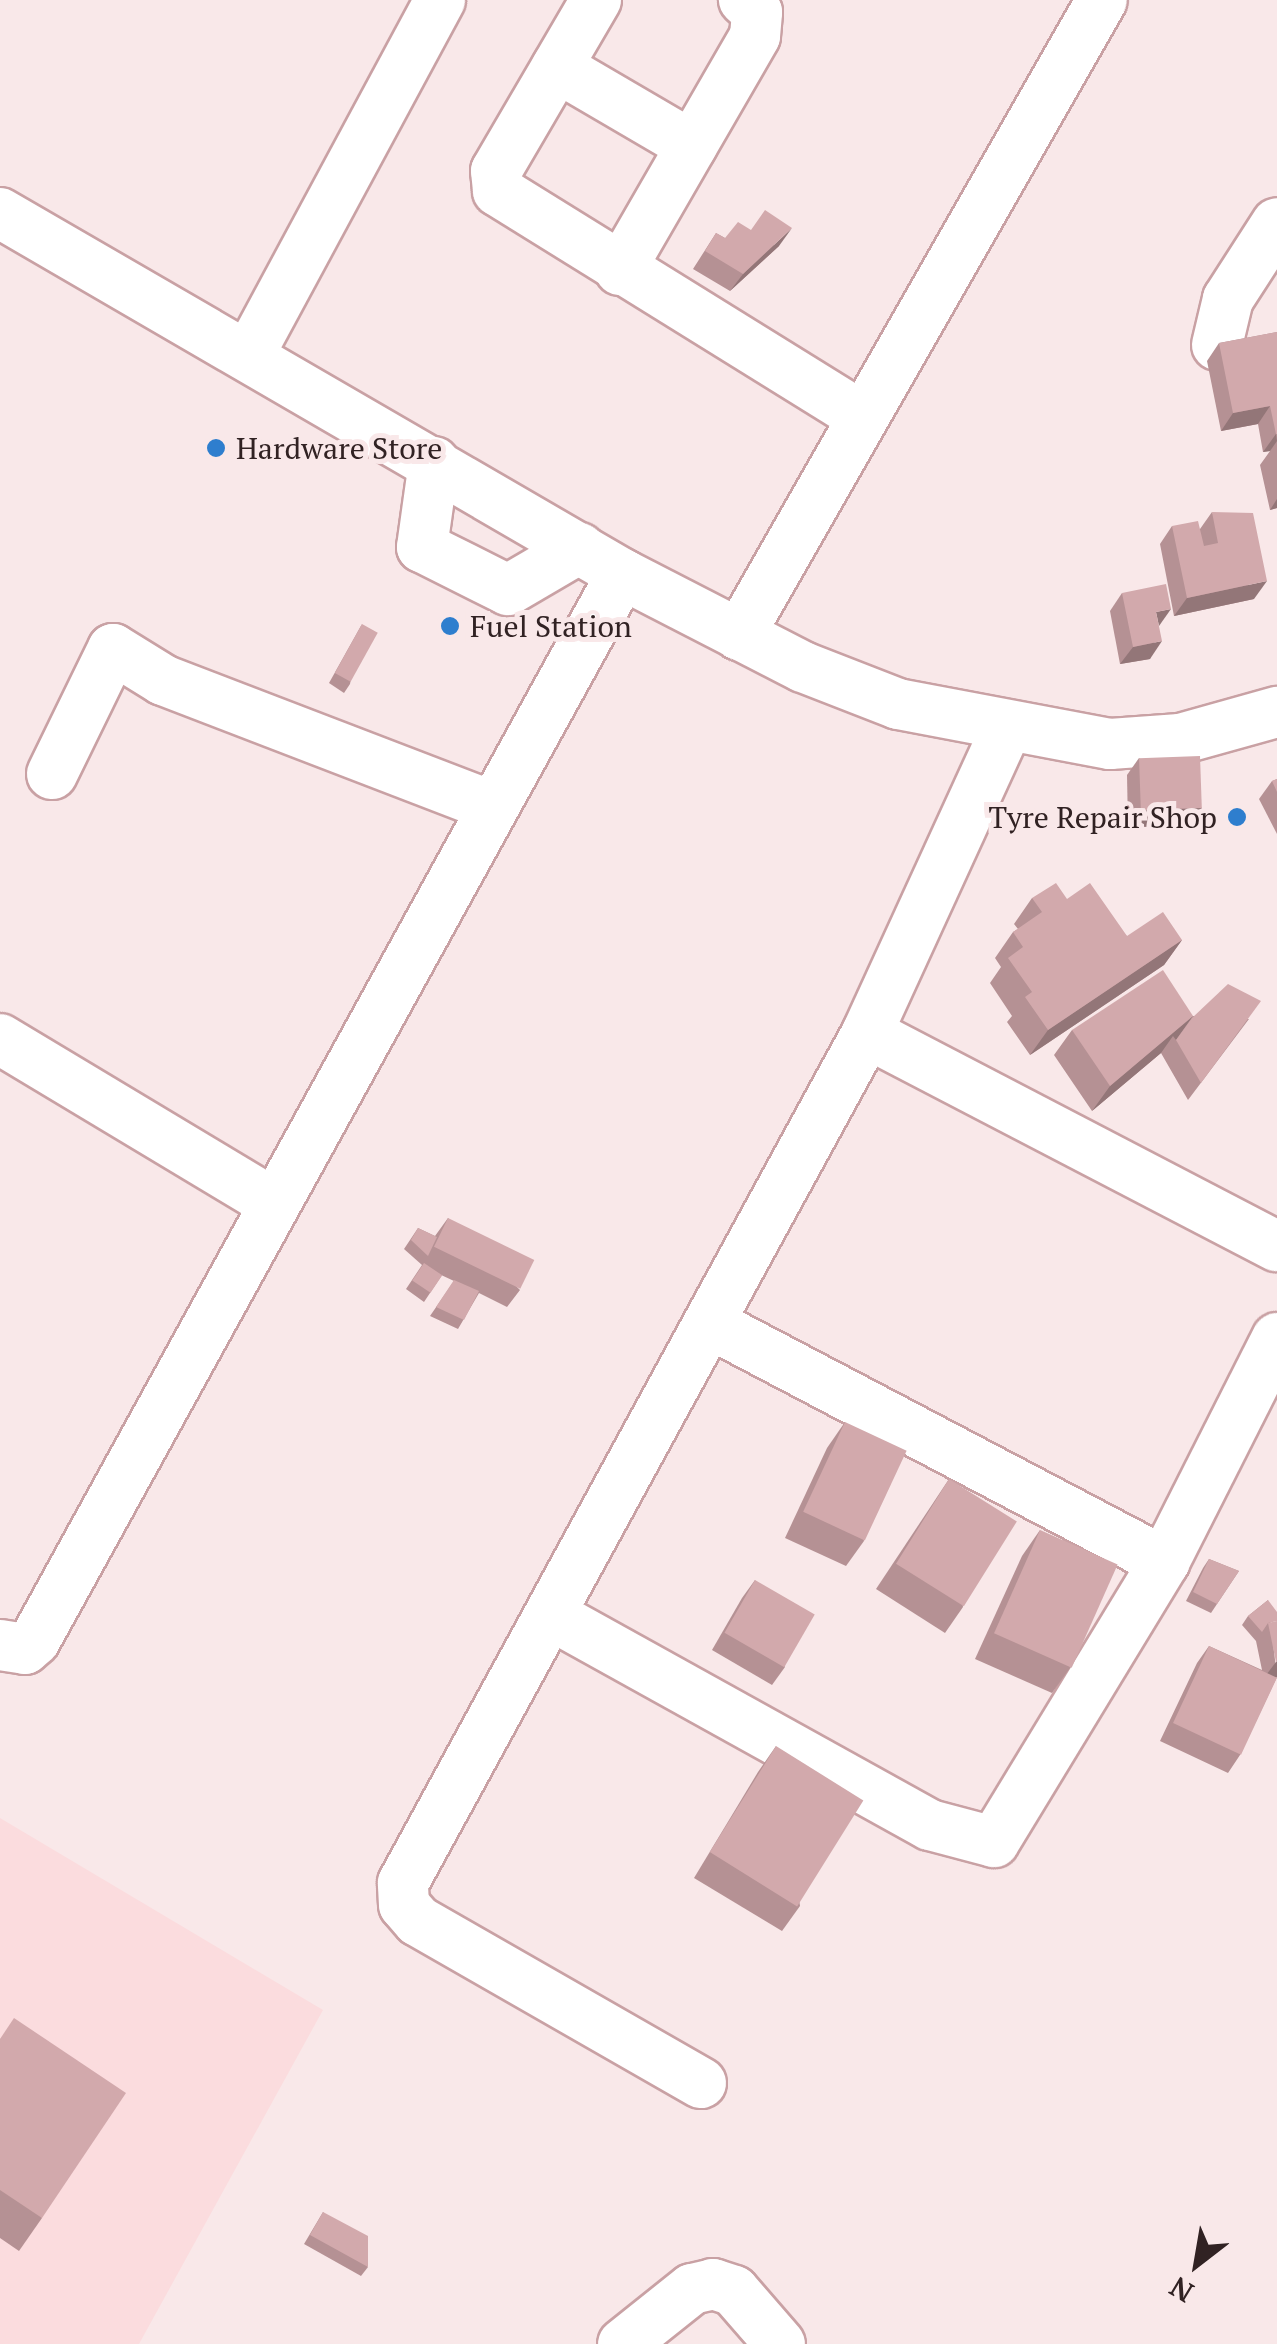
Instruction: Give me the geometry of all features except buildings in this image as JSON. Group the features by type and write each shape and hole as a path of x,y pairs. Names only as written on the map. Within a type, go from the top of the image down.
{"street":[{"path":"250,353 440,0"},
{"path":"596,0 495,182 514,207 864,417"},
{"path":"620,270 758,28 744,0"},
{"path":"739,636 1102,0"},
{"path":"557,67 692,146"},
{"path":"0,212 250,353 622,574 739,636 898,704 1007,728 1144,743 1277,712"},
{"path":"1216,344 1228,299 1277,223"},
{"path":"434,462 422,547 508,590 580,548"},
{"path":"0,1645 25,1649 35,1640 622,574"},
{"path":"52,774 113,650 163,680 492,806"},
{"path":"701,2082 418,1921 404,1904 419,1849 712,1324 867,1034 1007,728"},
{"path":"867,1034 1277,1246"},
{"path":"0,1039 273,1203"},
{"path":"712,1324 1164,1562"},
{"path":"551,1615 930,1825 983,1845 1000,1836 1164,1562 1277,1338"},
{"path":"623,2344 692,2289 713,2284 734,2291 780,2344"}],"shaded area":[{"path":"0,1818 323,2010 139,2344 0,2344"}],"place":[{"name":"Hardware Store","path":"216,448"},
{"name":"Fuel Station","path":"450,626"},
{"name":"Tyre Repair Shop","path":"1237,817"}]}
